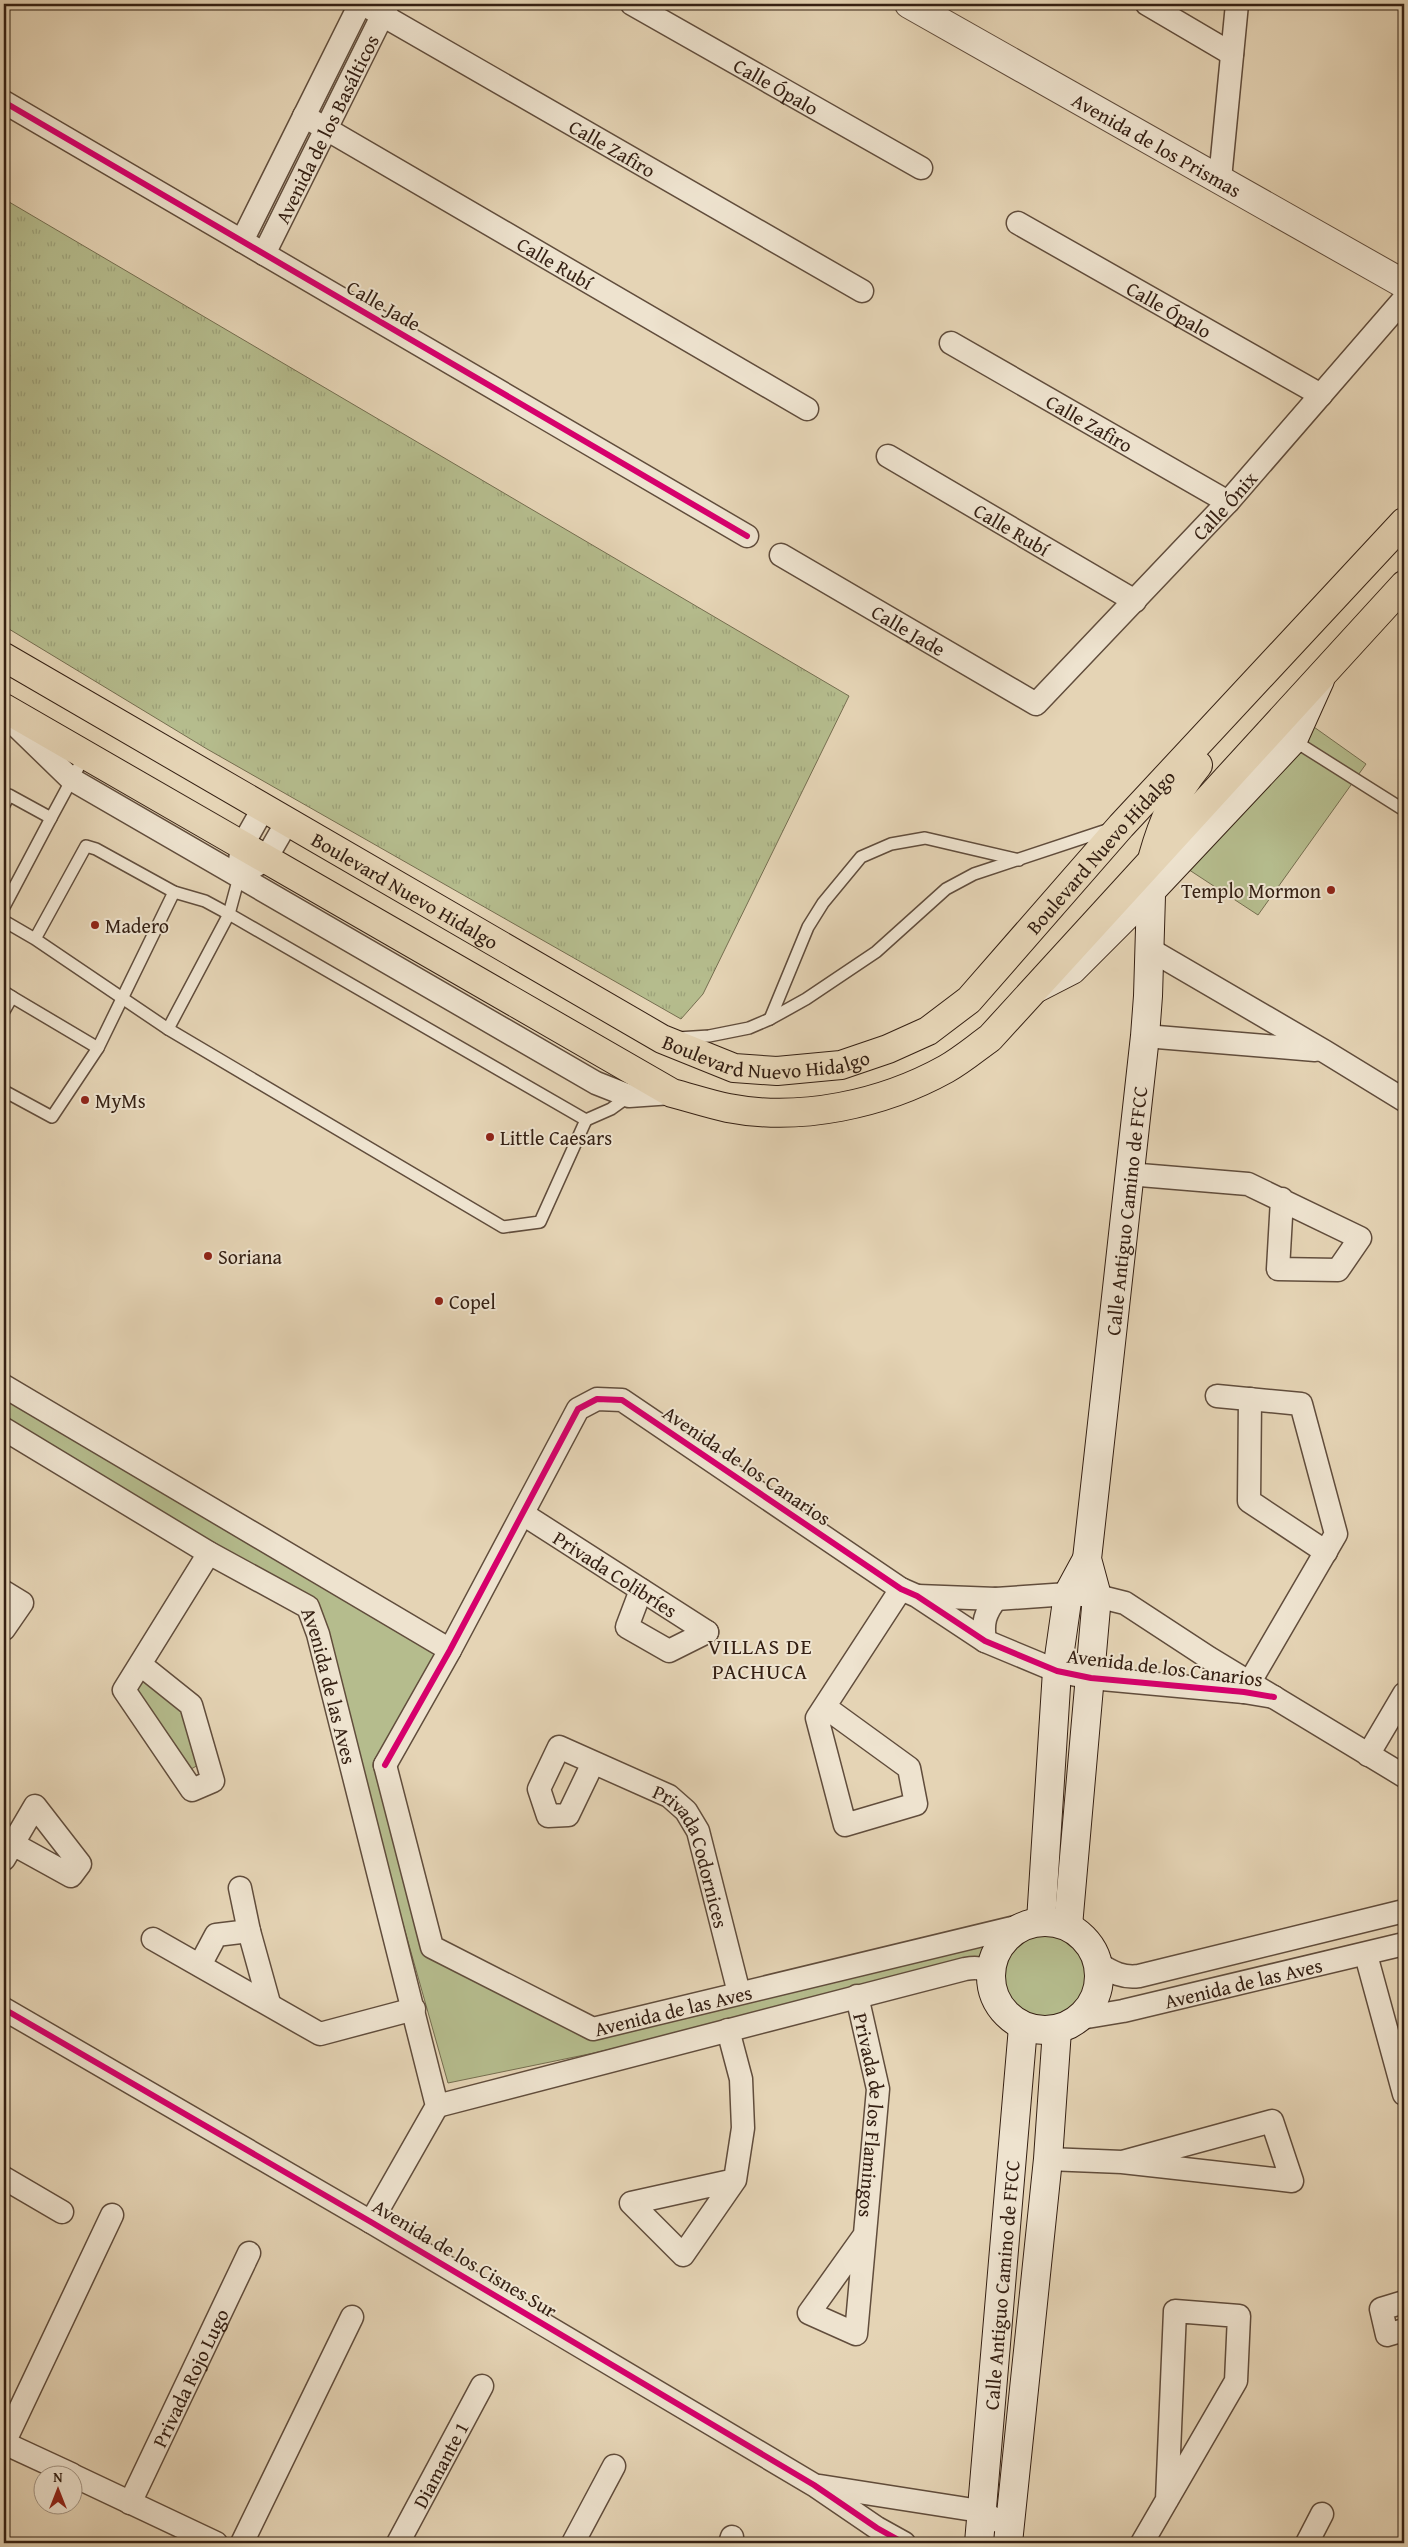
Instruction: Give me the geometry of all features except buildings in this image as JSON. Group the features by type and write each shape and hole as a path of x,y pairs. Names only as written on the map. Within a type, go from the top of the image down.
{"main road":[{"name":"Avenida de los Prismas","path":"909,4 1404,284"},
{"name":"Boulevard Nuevo Hidalgo","path":"4,657 662,1039 734,1068 777,1071 841,1065 888,1049 928,1031 969,1000 1121,826 1404,522"},
{"path":"4,708 672,1093 728,1108 775,1113 844,1107 896,1092 947,1069 990,1038 1404,585"},
{"path":"1037,988 1072,970 1151,891 1294,740 1323,673"},
{"path":"1152,862 1162,822 1181,786 1228,729 1259,679"},
{"path":"1149,950 1184,855"},
{"name":"Calle Antiguo Camino de FFCC","path":"1068,1926 1097,1596 1087,1558 1128,1174 1145,1036 1152,862"},
{"path":"1112,929 1133,934 1140,938 1149,950"},
{"name":"Calle Antiguo Camino de FFCC","path":"1033,1923 1057,1671 1068,1594 1087,1558"},
{"path":"1033,1923 1068,1926 1088,1942 1099,1964 1099,1990 1092,2005 1081,2018 1057,2030 1040,2031 1023,2027 1002,2011 991,1987 991,1961 998,1946 1009,1934 1033,1923"},
{"name":"Calle Antiguo Camino de FFCC","path":"979,2543 980,2511 1023,2027"},
{"name":"Calle Antiguo Camino de FFCC","path":"1009,2535 1048,2159 1057,2030"}],"street":[{"name":"Calle Zafiro","path":"362,4 385,9 862,291"},
{"name":"Avenida de los Basálticos","path":"242,241 362,4"},
{"name":"Calle Ópalo","path":"632,4 921,168"},
{"path":"1147,4 1232,54"},
{"path":"1220,179 1237,4"},
{"name":"Avenida de los Basálticos","path":"264,254 385,9"},
{"name":"Calle Jade","path":"4,102 747,536"},
{"name":"Calle Rubí","path":"304,116 807,409"},
{"name":"Calle Ópalo","path":"1018,223 1321,395"},
{"name":"Calle Ónix","path":"1036,704 1228,502 1404,299"},
{"name":"Calle Zafiro","path":"951,342 1228,502"},
{"name":"Calle Rubí","path":"888,456 1135,601"},
{"name":"Calle Jade","path":"781,555 1036,704"},
{"path":"4,714 71,779 596,1083 629,1096 672,1093"},
{"path":"239,877 253,853 264,808"},
{"path":"253,853 288,822"},
{"path":"1149,950 1324,1050 1404,1100"},
{"path":"1245,1043 1249,1008"},
{"path":"1145,1036 1324,1050"},
{"path":"1128,1174 1248,1184 1282,1199"},
{"path":"4,1386 450,1650"},
{"path":"1217,1396 1301,1404 1336,1534 1247,1687"},
{"name":"Avenida de los Canarios","path":"385,1765 450,1650 578,1409 597,1399 622,1400 985,1641 1057,1671 1091,1678 1206,1688 1247,1687"},
{"path":"1250,1399 1249,1500 1326,1552"},
{"name":"Avenida de las Aves","path":"4,1429 209,1553 308,1607 318,1634 401,1956 437,2106 965,1969 976,1967 986,1970 991,1976"},
{"name":"Privada Colibríes","path":"523,1514 707,1632 669,1651 627,1627 641,1590"},
{"path":"141,1665 191,1705 213,1781 192,1790 124,1690 209,1553"},
{"path":"308,1607 336,1584"},
{"path":"4,1592 22,1603 4,1629"},
{"path":"825,1707 909,1768 916,1804 845,1824 817,1718 825,1707 909,1592"},
{"name":"Avenida de los Canarios","path":"909,1592 996,1599 1068,1594 1097,1596 1126,1603 1209,1658 1247,1687 1274,1697 1404,1776"},
{"path":"985,1641 982,1624 987,1610 996,1599"},
{"path":"1206,1688 1212,1675 1209,1658"},
{"path":"1368,1755 1404,1694"},
{"path":"350,1763 385,1765"},
{"name":"Privada Codornices","path":"593,1763 669,1796 686,1811 698,1831 739,1993"},
{"name":"Avenida de las Aves","path":"385,1765 432,1948 593,2029 1033,1923"},
{"path":"240,1888 249,1931 269,2003"},
{"name":"Avenida de las Aves","path":"1099,1964 1120,1975 1139,1976 1404,1912"},
{"path":"200,1965 216,1935 249,1931"},
{"path":"153,1939 269,2003 320,2034 414,2009"},
{"name":"Avenida de las Aves","path":"1081,2018 1123,2011 1366,1955 1404,1944"},
{"path":"401,1956 432,1948"},
{"path":"1366,1955 1404,2094"},
{"name":"Privada de los Flamingos","path":"857,1996 878,2089 864,2236"},
{"name":"Avenida de los Cisnes Sur","path":"4,2009 372,2222 814,2485 877,2528 904,2543"},
{"path":"593,2029 603,2062"},
{"path":"728,2030 741,2079 743,2128 735,2180"},
{"path":"372,2222 437,2106"},
{"path":"1048,2159 1122,2162 1292,2181 1272,2121 1122,2162"},
{"path":"4,2178 62,2212"},
{"path":"49,2464 4,2443 112,2215"},
{"name":"Privada Rojo Lugo","path":"130,2503 249,2253"},
{"path":"1404,2302 1381,2309 1387,2335 1404,2330"},
{"path":"1142,2543 1236,2381 1239,2316 1175,2311 1166,2500"},
{"path":"242,2543 352,2317"},
{"name":"Diamante 1","path":"398,2543 482,2386"},
{"path":"573,2543 614,2466"},
{"path":"82,2480 216,2543"},
{"name":"Avenida de los Cisnes Sur","path":"814,2485 980,2511 1009,2535"},
{"path":"877,2528 878,2510 888,2496"},
{"path":"1307,2543 1322,2514 1328,2543"}],"lane":[{"path":"1294,740 1404,810"},
{"path":"4,907 85,755"},
{"path":"6,797 51,818"},
{"path":"662,1039 709,1036 749,1028 770,1019 806,999 876,952 946,889 974,874 1121,826"},
{"path":"770,1019 808,927 823,903 861,858 891,844 925,838 1020,860"},
{"path":"35,939 86,846 174,892 206,901 586,1120"},
{"path":"168,1029 229,914 239,877"},
{"path":"4,1091 52,1117 98,1048 174,892"},
{"path":"4,921 35,939 168,1029 503,1227 540,1222 586,1120 611,1108 629,1096"},
{"path":"4,1011 8,995 98,1048"}],"green space":[{"path":"4,199 849,696 703,994 681,1019 207,749 4,626"},
{"path":"1290,710 1366,764 1258,915 1171,858"},
{"path":"4,1394 439,1652 381,1762 425,1938 590,2035 1040,1927 1059,1930 1077,1945 1089,1964 1087,1996 1072,2017 1040,2026 1021,2019 996,1993 996,1957 594,2053 448,2083 314,1609 4,1423"},
{"path":"142,1677 185,1709 204,1762 191,1769 133,1689"}],"cycle path":[{"path":"4,102 747,536"},
{"path":"385,1765 450,1650 578,1409 597,1399 622,1400 901,1589 917,1596 985,1641 1057,1671 1091,1678 1244,1692 1274,1697"},
{"path":"4,2009 371,2222 814,2485 877,2528 904,2543"}],"place":[{"name":"Templo Mormon","path":"1331,890"},
{"name":"Madero","path":"95,925"},
{"name":"MyMs","path":"85,1100"},
{"name":"Little Caesars","path":"490,1137"},
{"name":"Soriana","path":"208,1256"},
{"name":"Copel","path":"439,1301"}],"district":[{"name":"VILLAS DE PACHUCA","path":"760,1658"}]}
